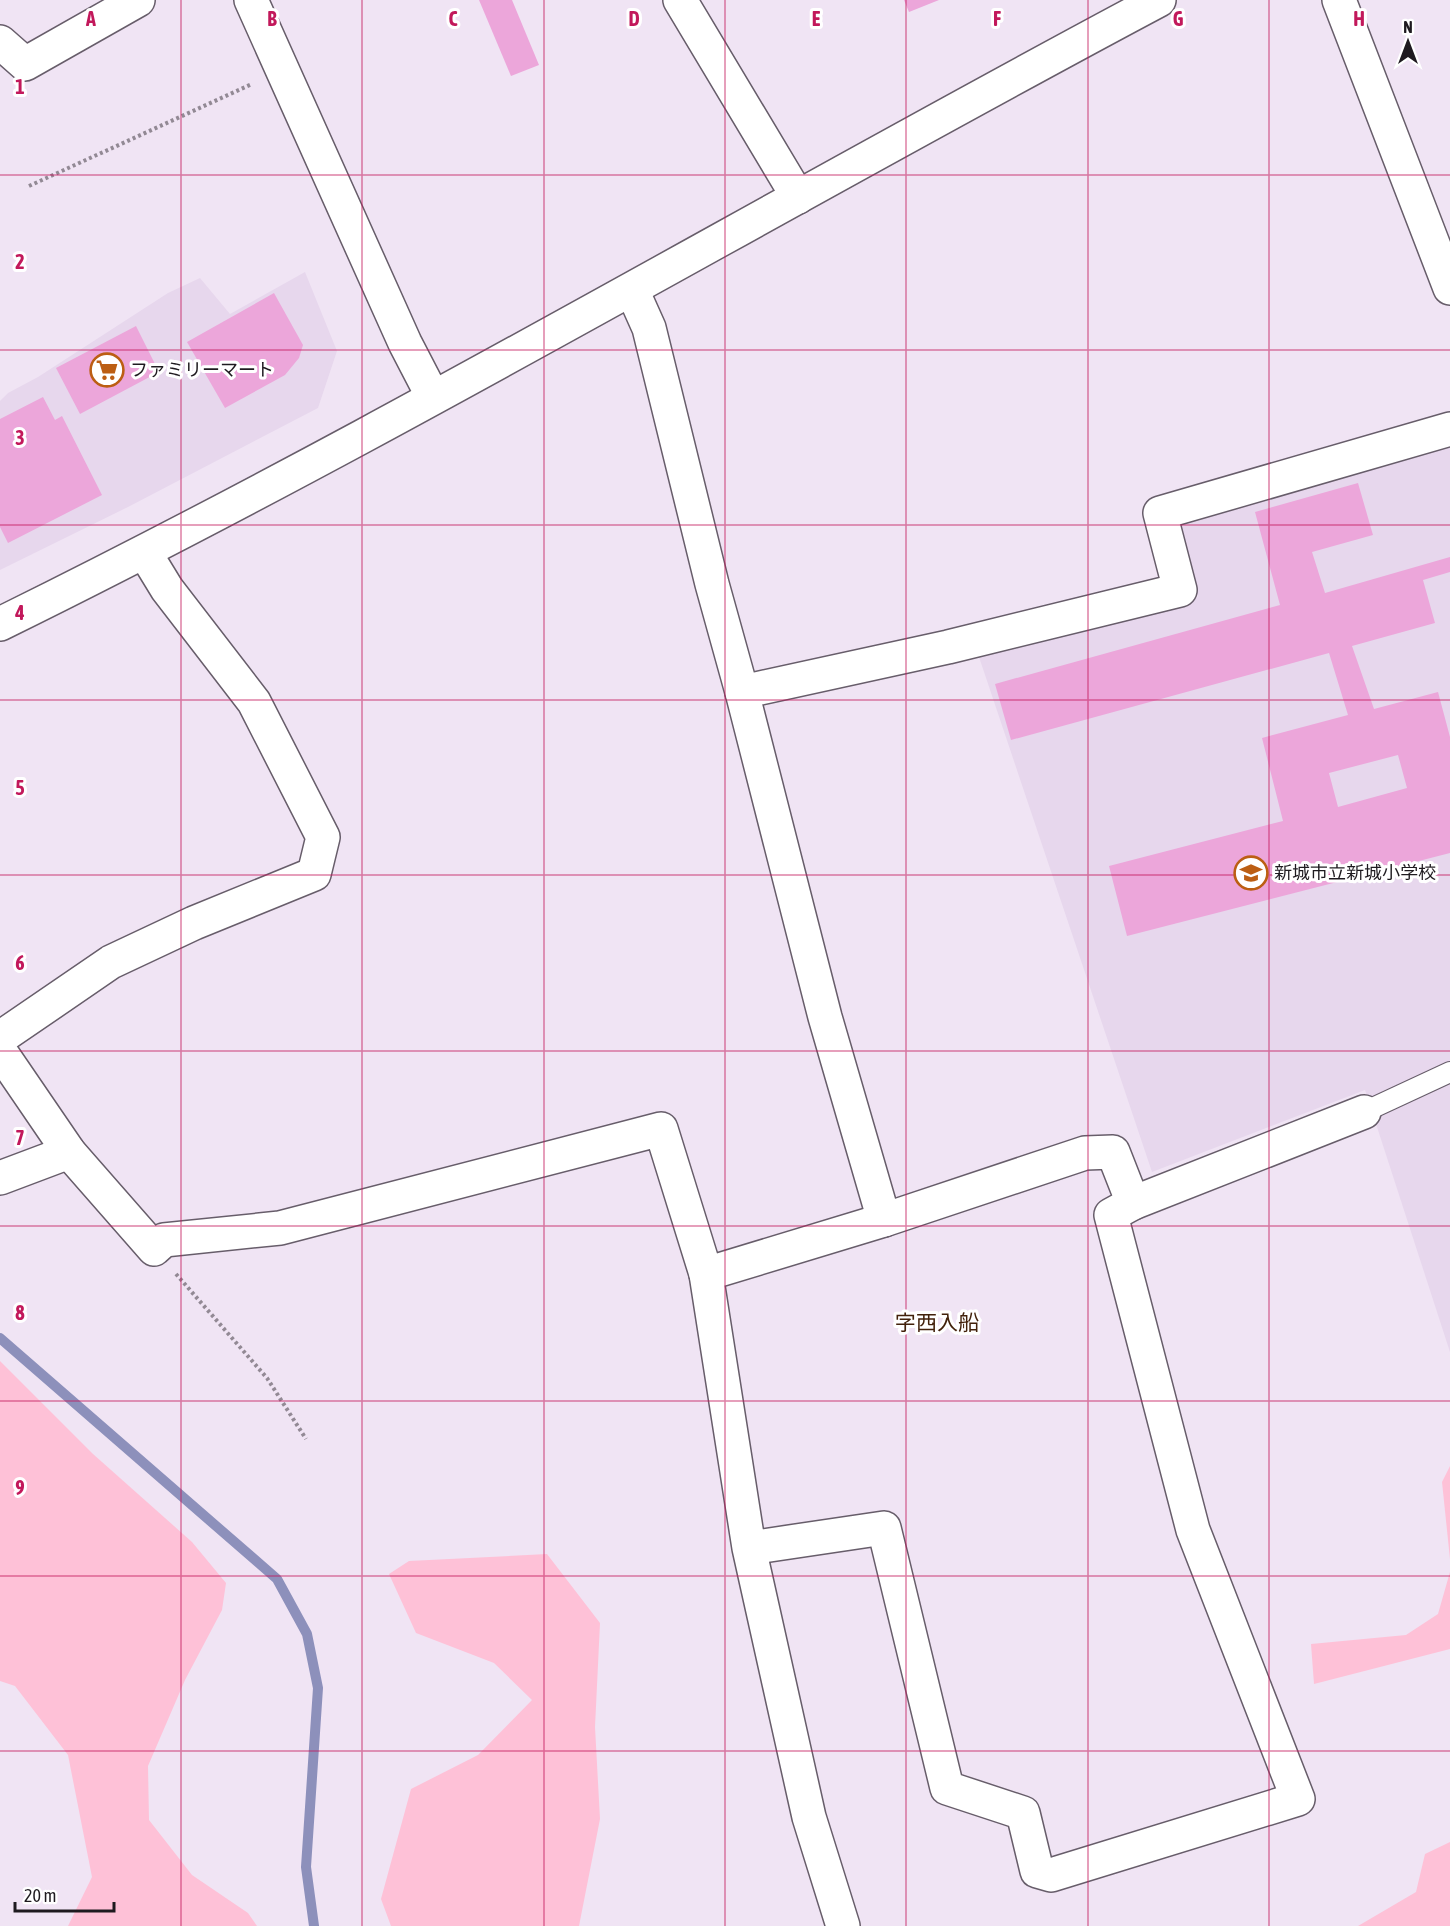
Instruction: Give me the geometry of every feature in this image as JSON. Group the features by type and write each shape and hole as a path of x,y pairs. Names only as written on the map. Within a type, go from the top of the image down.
{"street":[{"path":"0,42 25,64 138,0"},
{"path":"251,0 405,343 433,397"},
{"path":"680,0 798,197"},
{"path":"0,624 145,553 632,290 1159,0"},
{"path":"1339,0 1450,288"},
{"path":"632,290 649,328 712,584 825,1017 884,1220"},
{"path":"742,693 948,647 1180,590 1160,513 1450,429"},
{"path":"0,1038 111,962 194,923 314,874 323,837 254,702 167,589 145,553"},
{"path":"0,1051 69,1152 154,1249 164,1240 280,1228 661,1129 706,1274 749,1548 809,1817 843,1926"},
{"path":"749,1548 884,1528 947,1788 1023,1813 1037,1871 1051,1875 1298,1799 1193,1530 1111,1215 1133,1203 1364,1112"},
{"path":"0,1178 69,1152"},
{"path":"706,1274 884,1220 1085,1153 1113,1152 1133,1203"}],"lane":[{"path":"1364,1112 1450,1072"}],"path":[{"path":"29,186 283,70"},
{"path":"154,1249 267,1378 306,1439"}],"shaded area":[{"path":"305,272 337,351 318,408 128,507 0,570 0,401 8,393 38,377 168,293 200,278 230,314"},
{"name":"新城市立新城小学校","path":"1450,447 1450,1352 1365,1090 1152,1172 979,657 1198,597 1181,522"},
{"path":"0,1361 93,1454 192,1542 226,1583 222,1610 185,1680 148,1766 149,1820 192,1875 248,1913 257,1926 68,1926 92,1877 68,1755 15,1686 0,1681"},
{"path":"1450,1466 1450,1559 1442,1482"},
{"path":"547,1554 600,1623 595,1727 600,1819 579,1926 391,1926 381,1899 411,1789 478,1755 532,1700 494,1663 416,1633 389,1574 409,1561"},
{"path":"1450,1572 1450,1649 1314,1684 1311,1644 1406,1635 1438,1614"},
{"path":"1450,1842 1450,1926 1358,1926 1416,1892 1425,1854"}],"building":[{"path":"479,0 512,0 539,65 511,76"},
{"path":"904,0 939,0 909,12"},
{"path":"274,293 303,345 299,358 285,375 225,408 187,342"},
{"name":"ファミリーマート","path":"136,326 159,372 80,414 56,368"},
{"path":"43,397 55,420 62,416 102,495 8,543 0,527 0,419"},
{"path":"1358,483 1373,535 1312,552 1325,593 1450,557 1450,572 1423,580 1435,623 1352,646 1374,709 1438,692 1450,737 1450,853 1127,936 1109,866 1283,821 1262,738 1348,715 1329,653 1011,740 995,684 1280,605 1255,512","holes":["1398,755 1407,788 1338,807 1329,773"]}],"waterway":[{"path":"0,1338 277,1579 307,1634 318,1688 306,1867 314,1926"}],"place":[{"name":"ファミリーマート","path":"107,370"},
{"name":"新城市立新城小学校","path":"1251,873"}],"district":[{"name":"字西入船","path":"937,1323"}]}
